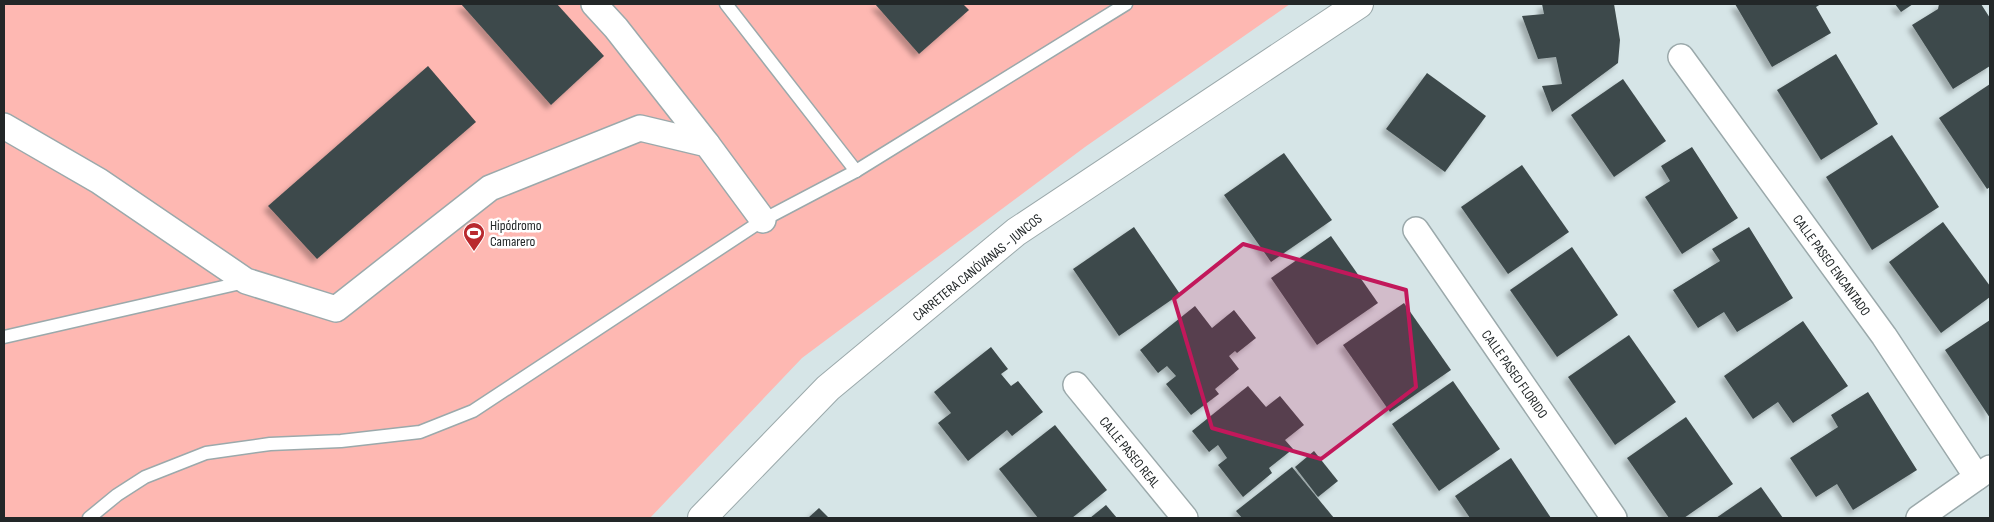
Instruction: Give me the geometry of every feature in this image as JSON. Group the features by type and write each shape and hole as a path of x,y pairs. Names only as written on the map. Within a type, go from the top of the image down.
{"main road":[{"name":"CARRETERA CANÓVANAS - JUNCOS","path":"702,518 828,388 1016,232 1359,4"}],"street":[{"path":"594,4 616,28 708,144 763,220"},
{"name":"CALLE PASEO ENCANTADO","path":"1681,57 1984,472"},
{"path":"4,126 99,181 246,281 336,309 490,188 640,128 708,144"},
{"name":"CALLE PASEO FLORIDO","path":"1416,230 1614,518"},
{"name":"CALLE PASEO REAL","path":"1076,385 1185,518"},
{"path":"1919,518 1984,472"}],"lane":[{"path":"726,4 856,171"},
{"path":"89,518 116,495 145,477 206,453 270,444 341,441 420,432 473,411 763,220 856,171 1126,4"},
{"path":"4,337 246,281"}],"highlighted area":[{"path":"1243,244 1406,290 1416,387 1321,459 1212,428 1174,299"}],"shaded area":[{"name":"Hipódromo Camarero","path":"4,4 1290,4 1085,147 802,358 650,518 4,518"}],"building":[{"path":"461,4 557,4 604,56 551,105"},
{"path":"875,4 963,4 969,10 919,54"},
{"path":"1542,4 1614,4 1620,40 1618,63 1552,112 1542,86 1562,84 1556,57 1538,59 1522,16 1544,14"},
{"path":"1735,4 1821,4 1816,7 1831,33 1772,67"},
{"path":"1895,4 1913,4 1901,12"},
{"path":"1939,4 1981,4 1990,18 1990,66 1953,89 1912,25 1938,9"},
{"path":"1836,54 1878,124 1821,160 1777,90"},
{"path":"428,66 476,122 317,259 268,206"},
{"path":"1427,73 1486,116 1445,172 1386,129"},
{"path":"1623,79 1666,141 1614,177 1571,115"},
{"path":"1990,84 1990,187 1987,189 1939,118"},
{"path":"1892,135 1939,207 1872,250 1826,177"},
{"path":"1692,147 1738,218 1682,254 1645,197 1670,181 1661,166"},
{"path":"1284,153 1332,220 1271,262 1224,195"},
{"path":"1522,165 1569,232 1508,274 1461,207"},
{"path":"1943,222 1990,286 1990,297 1941,333 1889,262"},
{"path":"1134,227 1180,294 1119,336 1073,269"},
{"path":"1749,227 1793,298 1737,332 1724,312 1698,328 1673,290 1720,261 1712,249"},
{"path":"1331,236 1378,303 1317,345 1271,278"},
{"path":"1572,247 1618,315 1557,357 1510,290"},
{"path":"1404,303 1451,370 1390,412 1343,345"},
{"path":"1195,306 1212,328 1234,310 1256,338 1237,353 1235,351 1229,356 1239,369 1215,389 1219,394 1191,415 1166,384 1176,376 1167,366 1158,373 1140,350"},
{"path":"1990,320 1990,418 1945,350"},
{"path":"1803,321 1848,386 1793,423 1778,402 1753,419 1724,376"},
{"path":"1629,335 1676,402 1615,445 1568,377"},
{"path":"991,347 1008,369 1001,374 1011,386 1018,381 1043,412 1012,436 1007,430 968,461 938,423 951,413 934,392"},
{"path":"1453,381 1500,449 1439,491 1392,424"},
{"path":"1248,386 1266,407 1280,396 1304,425 1285,440 1293,449 1269,468 1272,473 1243,497 1218,465 1227,458 1218,445 1209,452 1192,431"},
{"path":"1868,392 1917,470 1853,510 1837,484 1816,497 1790,458 1838,427 1831,415"},
{"path":"1686,417 1733,484 1684,518 1669,518 1627,458"},
{"path":"1055,425 1107,490 1072,518 1038,518 999,469"},
{"path":"1314,451 1338,481 1318,497 1295,467"},
{"path":"1511,458 1551,518 1470,518 1455,496"},
{"path":"1292,467 1334,518 1242,518 1236,511"},
{"path":"1761,487 1783,518 1716,518"},
{"path":"1106,505 1117,518 1090,518"},
{"path":"819,508 829,518 808,518"}],"place":[{"name":"Hipódromo Camarero","path":"474,252"}]}
